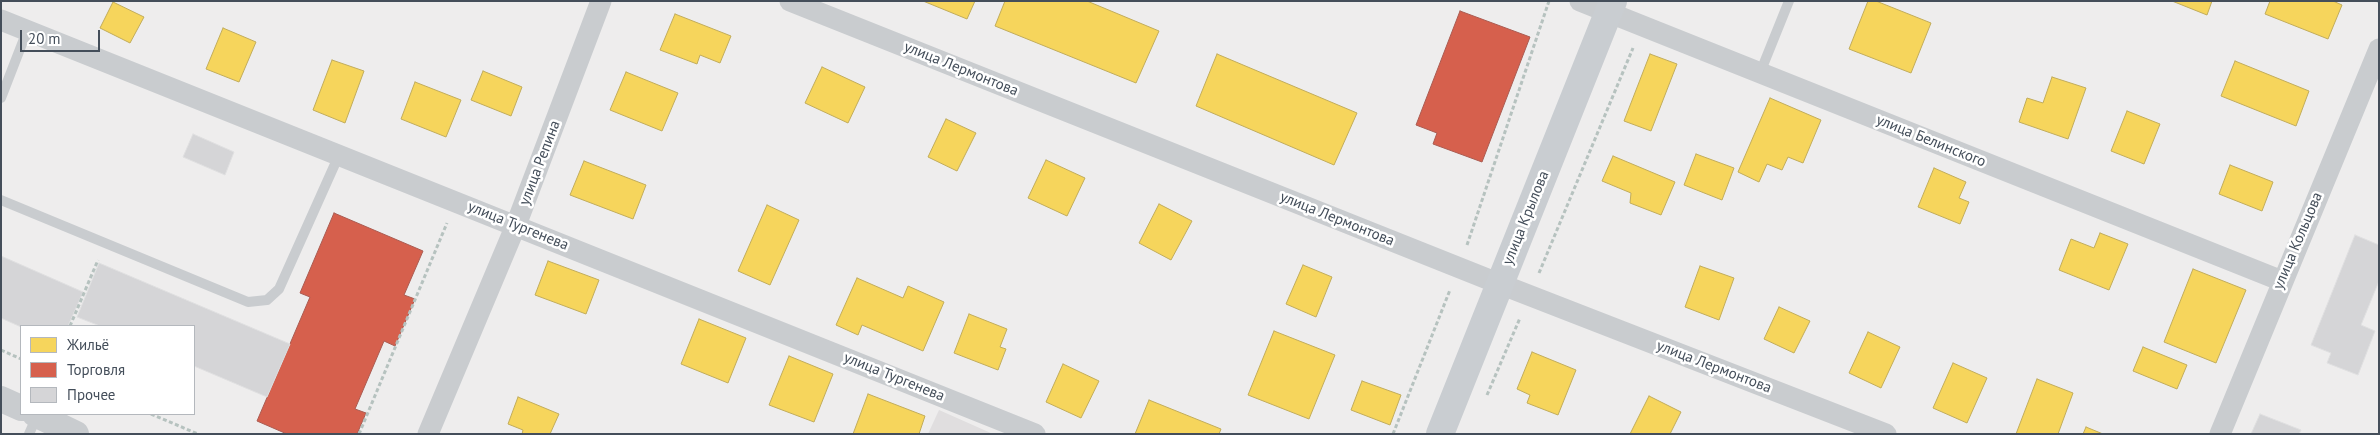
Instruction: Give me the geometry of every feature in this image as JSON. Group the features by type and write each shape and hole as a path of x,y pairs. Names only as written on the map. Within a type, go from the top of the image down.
{"main road":[{"name":"улица Крылова","path":"1440,434 1610,7"}],"street":[{"name":"улица Репина","path":"428,434 516,225 601,1"},
{"name":"улица Лермонтова","path":"790,1 1529,296 1886,434"},
{"name":"улица Белинского","path":"1580,1 1610,7 1642,26 2282,281"},
{"name":"улица Тургенева","path":"1,20 1035,434"},
{"name":"улица Кольцова","path":"2220,434 2379,49"},
{"path":"1,399 20,411"},
{"path":"30,418 76,434"}],"lane":[{"path":"1760,73 1789,1"},
{"path":"1,98 27,31"},
{"path":"1,200 248,302 266,300 279,289 339,155"}],"path":[{"path":"1393,434 1459,268 1549,1"},
{"path":"1487,397 1642,26"},
{"path":"359,434 456,202"},
{"path":"70,325 106,243"},
{"path":"1,350 20,359"},
{"path":"153,415 198,434"}],"shaded area":[{"path":"939,410 993,434 928,434"}],"building: Жильё":[{"path":"923,1 975,1 967,19"},
{"path":"1005,1 1087,1 1159,31 1136,83 995,26"},
{"path":"1868,1 1876,1 1931,23 1911,73 1849,49"},
{"path":"2172,1 2212,1 2207,15"},
{"path":"2270,1 2333,1 2342,5 2328,39 2265,14"},
{"path":"113,2 144,17 130,43 100,28"},
{"path":"675,14 731,36 720,63 700,55 697,64 660,50"},
{"path":"223,28 256,42 239,82 206,69"},
{"path":"1217,54 1357,113 1334,165 1196,106"},
{"path":"1650,54 1677,64 1651,131 1624,121"},
{"path":"332,60 364,71 345,123 313,110"},
{"path":"2235,61 2309,91 2296,126 2221,96"},
{"path":"822,67 865,87 848,123 805,103"},
{"path":"483,71 522,87 511,116 471,100"},
{"path":"626,72 678,93 662,131 610,110"},
{"path":"2052,77 2086,88 2068,139 2019,122 2027,98 2043,103"},
{"path":"415,82 461,100 446,137 401,119"},
{"path":"1770,98 1821,120 1803,163 1788,157 1782,170 1767,164 1759,182 1738,172"},
{"path":"2127,111 2160,124 2144,164 2111,151"},
{"path":"946,119 976,133 957,171 928,157"},
{"path":"1696,154 1734,168 1722,200 1684,185"},
{"path":"1613,156 1675,182 1661,215 1630,203 1631,193 1602,181"},
{"path":"1046,160 1085,178 1067,216 1028,198"},
{"path":"584,161 646,185 633,219 570,195"},
{"path":"2230,165 2273,182 2262,211 2219,194"},
{"path":"1934,168 1966,182 1959,198 1969,202 1960,224 1918,207"},
{"path":"1159,204 1192,221 1171,260 1139,243"},
{"path":"767,205 799,220 770,285 738,271"},
{"path":"2100,233 2128,244 2109,290 2059,270 2071,239 2094,248"},
{"path":"548,261 599,280 586,314 535,295"},
{"path":"1303,265 1332,277 1316,317 1286,304"},
{"path":"1700,266 1734,278 1719,320 1685,307"},
{"path":"2193,269 2246,290 2216,363 2164,342"},
{"path":"857,278 903,298 908,286 944,302 923,351 862,325 858,335 836,325"},
{"path":"1779,307 1810,321 1794,353 1764,339"},
{"path":"969,314 1007,329 1000,347 1006,349 998,370 954,353"},
{"path":"699,319 746,338 728,383 681,364"},
{"path":"1274,331 1335,355 1309,419 1248,395"},
{"path":"1868,332 1900,347 1881,388 1849,373"},
{"path":"2143,347 2187,365 2177,389 2133,371"},
{"path":"1532,352 1576,370 1558,415 1527,403 1530,395 1517,389"},
{"path":"789,356 833,374 814,422 769,405"},
{"path":"1953,363 1987,378 1967,423 1933,408"},
{"path":"1063,364 1099,381 1081,418 1046,402"},
{"path":"2037,379 2073,393 2058,434 2016,434"},
{"path":"1362,381 1401,395 1390,425 1351,410"},
{"path":"868,394 925,416 919,434 853,434"},
{"path":"1649,396 1681,412 1670,434 1630,434"},
{"path":"518,397 559,414 550,434 522,434 523,430 508,424"},
{"path":"1149,400 1221,429 1219,434 1135,434"},
{"path":"2086,427 2103,434 2083,434"}],"building: Торговля":[{"path":"1460,11 1530,37 1482,162 1433,144 1437,133 1416,125"},
{"path":"334,213 423,251 404,295 415,299 395,346 384,341 355,409 366,413 357,434 287,434 257,421 310,297 300,293"}],"building: Прочее":[{"path":"193,134 234,152 225,175 183,157"},
{"path":"2355,235 2379,245 2379,281 2361,325 2375,331 2358,375 2327,363 2331,353 2311,345"},
{"path":"1,256 83,292 68,325 20,325 20,327 1,318"},
{"path":"99,263 290,344 267,397 195,366 195,325 97,325 77,317"},
{"path":"2260,414 2301,430 2299,434 2251,434"}]}
